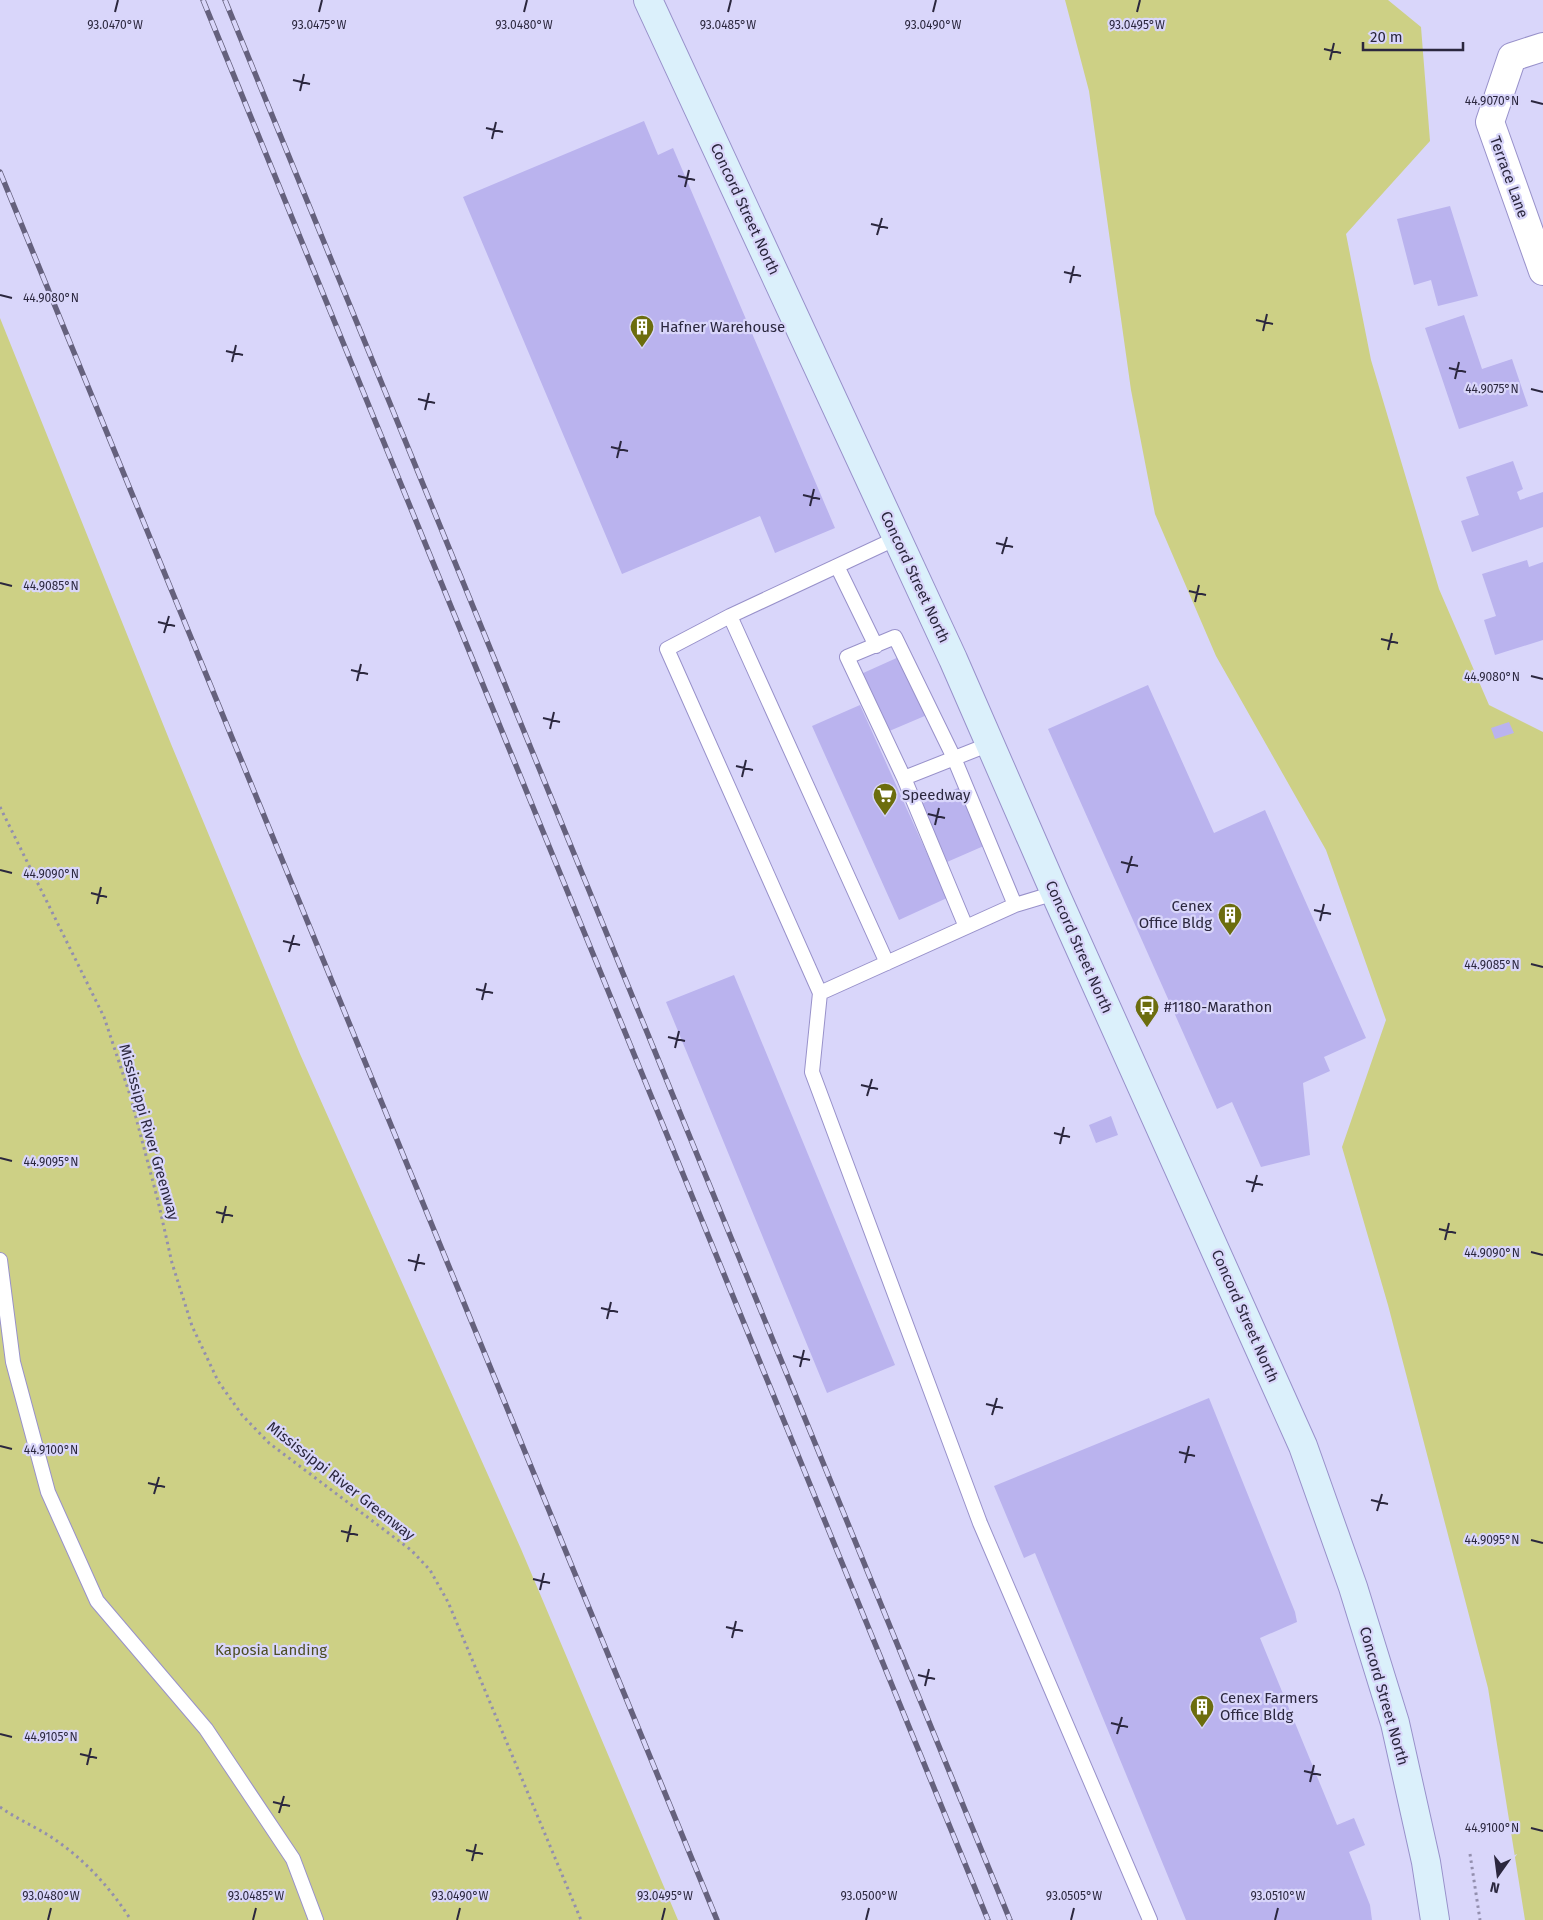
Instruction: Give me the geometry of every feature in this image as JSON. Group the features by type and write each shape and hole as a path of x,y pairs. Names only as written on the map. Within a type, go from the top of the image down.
{"main road":[{"name":"Concord Street North","path":"648,0 897,538 1303,1446 1353,1587 1394,1723 1426,1862 1436,1920"}],"street":[{"name":"Terrace Lane","path":"1543,47 1512,57 1490,122 1543,271"}],"lane":[{"path":"897,538 730,616 667,649 820,993 812,1072 980,1523 1150,1920"},
{"path":"837,566 876,646"},
{"path":"730,616 887,963"},
{"path":"966,927 904,778 847,657 895,637 954,758 1015,905"},
{"path":"904,778 990,744"},
{"path":"820,993 1015,905 1055,893"},
{"path":"0,1260 13,1362 48,1492 96,1601 206,1728 293,1859 316,1920"}],"path":[{"name":"Mississippi River Greenway","path":"0,807 104,1017 130,1095 175,1272 192,1326 218,1381 242,1415 269,1442 411,1550 430,1570 448,1602 581,1920"},
{"path":"0,1807 56,1840 88,1866 117,1897 130,1920"},
{"path":"1470,1854 1480,1920"}],"green space":[{"path":"1065,0 1388,0 1421,27 1430,141 1346,234 1371,360 1439,589 1489,705 1543,732 1543,1920 1525,1920 1488,1688 1388,1305 1342,1147 1386,1020 1326,850 1216,656 1155,514 1131,390 1089,91"},
{"name":"Kaposia Landing","path":"0,318 171,744 300,1054 521,1549 678,1920 0,1920"}],"building":[{"name":"Hafner Warehouse","path":"644,121 658,155 673,148 835,528 775,553 760,516 622,574 463,197"},
{"path":"1450,206 1478,296 1438,306 1431,280 1414,285 1397,219"},
{"path":"1464,315 1482,369 1512,359 1528,406 1459,429 1425,328"},
{"path":"1513,461 1523,489 1517,492 1520,500 1543,492 1543,527 1472,552 1461,521 1479,515 1466,477"},
{"path":"1527,560 1529,567 1543,562 1543,640 1495,655 1484,620 1496,616 1482,574"},
{"path":"901,656 927,715 887,732 861,674"},
{"name":"Cenex Office Bldg","path":"1148,685 1214,833 1265,810 1366,1038 1324,1057 1330,1071 1303,1083 1310,1155 1261,1167 1232,1102 1217,1109 1048,729"},
{"path":"860,705 947,898 899,920 812,726"},
{"path":"1509,722 1514,733 1495,739 1491,728"},
{"path":"960,787 986,845 947,862 921,804"},
{"path":"734,975 895,1365 827,1393 666,1002"},
{"path":"1111,1116 1118,1135 1096,1143 1089,1125"},
{"name":"Cenex Farmers Office Bldg","path":"1209,1398 1295,1612 1297,1622 1260,1638 1337,1825 1354,1818 1365,1845 1349,1852 1370,1905 1372,1920 1186,1920 1035,1553 1024,1558 994,1486"}],"railway":[{"path":"203,0 988,1920"},
{"path":"225,0 1010,1920"},
{"path":"0,172 717,1920"}],"place":[{"name":"Hafner Warehouse","path":"642,348"},
{"name":"Speedway","path":"885,816"},
{"name":"Cenex Office Bldg","path":"1230,936"},
{"name":"#1180-Marathon","path":"1147,1028"},
{"name":"Cenex Farmers Office Bldg","path":"1202,1728"}]}
